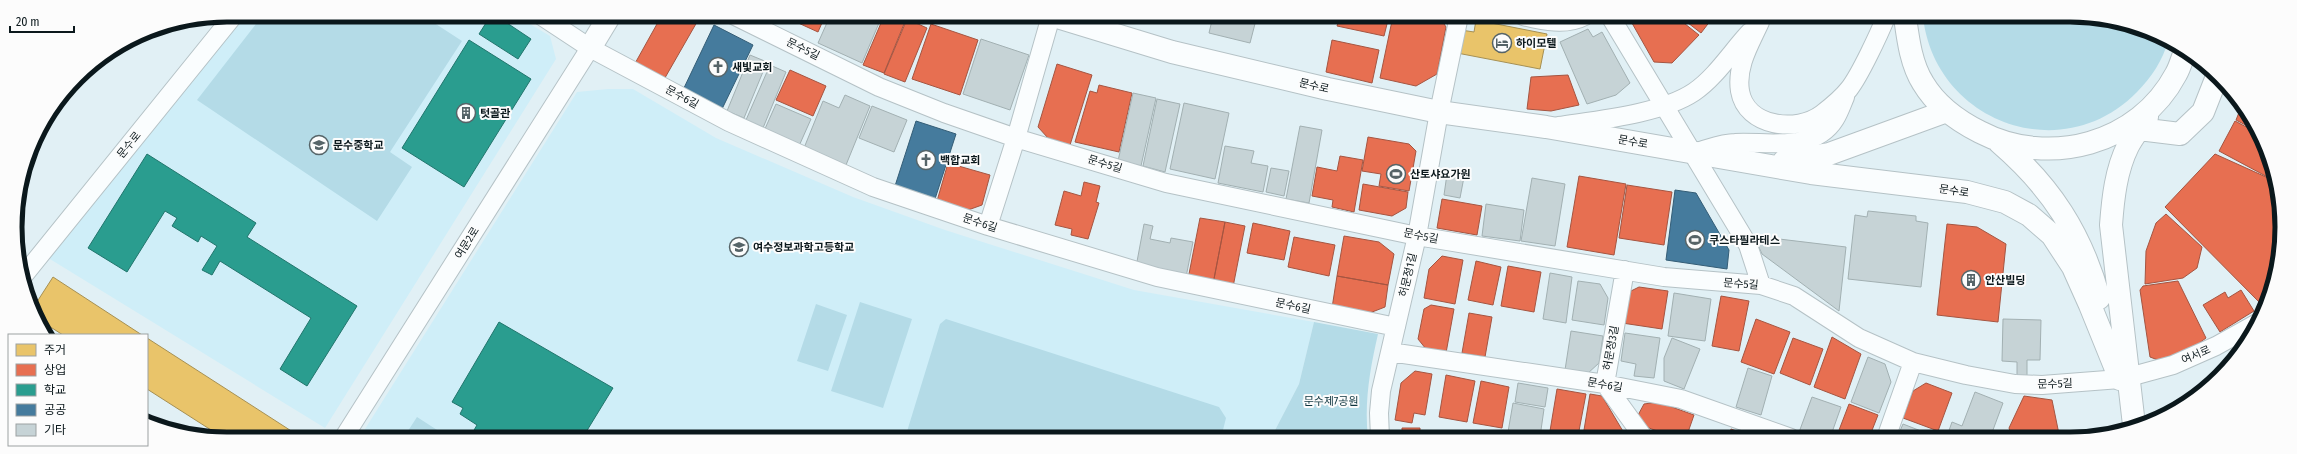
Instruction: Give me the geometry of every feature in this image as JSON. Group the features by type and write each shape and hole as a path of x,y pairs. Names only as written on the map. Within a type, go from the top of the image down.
{"street":[{"name":"문수로","path":"27,271 228,22"},
{"path":"551,22 590,48"},
{"name":"여문2로","path":"347,432 606,22"},
{"name":"문수5길","path":"745,22 879,87 1016,138 1166,183 1417,236 1706,282 1761,285 1794,296 1859,338 1913,362 1966,375 2015,384 2068,385 2124,378"},
{"path":"988,226 1050,22"},
{"name":"문수로","path":"1072,22 1172,52 1328,89 1439,112 1546,127 1811,173 1980,194 2005,202 2029,215 2052,235 2073,267 2124,378"},
{"name":"허문정1길","path":"1380,432 1380,399 1417,236 1439,112 1458,22"},
{"path":"1547,22 1567,22"},
{"path":"1614,22 1748,245 1761,285"},
{"path":"1546,127 1620,117 1664,105 1693,92 1702,85 1758,22"},
{"path":"1760,22 1741,62 1740,92 1746,105 1753,114 1774,124 1800,124 1813,120 1822,114 1849,89"},
{"path":"1692,152 1733,143 1790,144 1809,140 1822,132 1834,120 1883,22"},
{"path":"1906,22 1910,49 1923,84 1947,111 1967,126 1997,141 2031,149 2066,150 2099,141 2118,132 2130,125 2156,102"},
{"name":"문수6길","path":"590,48 729,122 780,147 873,187 988,226 1157,277 1396,327"},
{"path":"2132,422 2124,378 2111,224 2113,204 2122,162 2139,129 2176,74 2183,56"},
{"path":"2139,129 2180,134 2203,112 2215,82"},
{"path":"1763,164 1829,154 1947,111"},
{"path":"1997,141 2022,162 2044,186 2060,208 2078,239 2090,267 2124,378"},
{"name":"허문정3길","path":"1625,270 1605,384 1640,432"},
{"name":"여서로","path":"2124,378 2173,365 2216,346 2249,327"},
{"name":"문수6길","path":"1390,352 1605,384 1681,399 1773,432"},
{"path":"1888,432 1913,362"}],"shaded area":[{"name":"문수중학교","path":"238,22 527,22 550,36 556,59 325,428 45,256"},
{"name":"여수정보과학고등학교","path":"608,89 633,89 716,138 853,197 945,230 1134,290 1314,322 1299,384 1274,432 363,432 577,92"}],"green space":[{"path":"258,22 433,22 462,41 390,152 412,167 377,221 197,100"},
{"path":"1924,22 2083,22 2123,29 2167,46 2160,62 2147,81 2137,92 2107,115 2074,128 2039,130 2006,123 1976,107 1951,84 1933,54"},
{"path":"860,302 912,319 883,408 831,391"},
{"path":"816,304 847,315 828,371 797,361"},
{"path":"946,319 1219,407 1226,418 1222,432 907,432 940,324"},
{"name":"문수제7공원","path":"1314,322 1378,334 1368,386 1368,432 1274,432 1299,384"},
{"path":"417,417 440,432 407,432"}],"building: 주거":[{"name":"하이모텔","path":"1476,22 1486,22 1547,34 1540,69 1457,53 1461,30 1474,32"},
{"path":"53,277 140,334 61,334 46,324 37,302"},
{"path":"148,339 293,432 214,432 148,390"}],"building: 상업":[{"path":"658,22 697,22 662,83 633,67"},
{"path":"796,22 822,22 818,32"},
{"path":"881,22 905,22 884,73 863,65"},
{"path":"906,22 914,22 927,28 905,82 884,74"},
{"path":"1338,22 1388,22 1384,36 1337,26"},
{"path":"1392,22 1443,22 1446,27 1437,74 1416,86 1380,78"},
{"path":"1631,22 1683,22 1699,35 1672,63 1654,62"},
{"path":"1687,22 1709,22 1701,33"},
{"path":"931,24 978,40 960,95 912,79"},
{"path":"1332,40 1379,50 1372,83 1326,72"},
{"path":"1057,64 1092,75 1070,145 1048,138 1038,127"},
{"path":"790,70 826,86 813,116 776,100"},
{"path":"1568,75 1579,105 1551,111 1527,109 1531,77"},
{"path":"1099,85 1132,93 1119,152 1075,142 1090,91 1097,93"},
{"path":"2239,112 2249,127 2236,120"},
{"path":"2235,121 2250,129 2264,161 2269,178 2219,151"},
{"path":"1368,137 1409,144 1416,151 1409,191 1379,186 1381,174 1362,171"},
{"path":"2215,154 2266,177 2270,180 2275,214 2275,240 2268,280 2260,303 2165,207"},
{"path":"1340,156 1363,160 1354,212 1332,207 1333,200 1312,196 1317,167 1337,171"},
{"path":"948,163 990,175 982,205 968,210 937,201"},
{"path":"1579,176 1626,184 1614,255 1567,247"},
{"path":"1084,182 1100,186 1096,202 1099,203 1088,239 1071,235 1072,229 1055,225 1064,191 1081,196"},
{"path":"1363,184 1408,192 1406,208 1392,216 1359,210"},
{"path":"1627,185 1672,192 1664,245 1619,238"},
{"path":"1442,199 1482,206 1477,235 1437,228"},
{"path":"2166,214 2202,247 2197,268 2183,278 2145,284 2146,251 2156,223"},
{"path":"1200,218 1225,222 1213,284 1188,279"},
{"path":"1225,222 1245,226 1233,287 1213,284"},
{"path":"1253,223 1290,231 1284,260 1247,253"},
{"name":"안산빌딩","path":"1947,224 1977,227 2006,244 1998,322 1937,315"},
{"path":"1344,236 1379,242 1394,254 1388,285 1337,276"},
{"path":"1294,237 1335,245 1329,276 1288,267"},
{"path":"1442,256 1463,260 1455,304 1424,298 1429,269"},
{"path":"1476,261 1501,267 1493,305 1468,300"},
{"path":"1508,266 1541,272 1534,312 1501,306"},
{"path":"1337,276 1388,285 1385,307 1367,314 1332,308"},
{"path":"2178,281 2206,338 2190,350 2158,360 2150,357 2140,290 2143,286"},
{"path":"1639,287 1668,291 1662,329 1622,323 1627,293"},
{"path":"2241,290 2254,311 2220,332 2203,305 2225,292 2228,298"},
{"path":"1721,296 1749,301 1739,351 1712,346"},
{"path":"1431,305 1454,309 1446,353 1426,349 1418,339 1424,309"},
{"path":"1469,313 1492,317 1485,357 1462,353"},
{"path":"1756,319 1790,332 1774,374 1741,362"},
{"path":"1832,337 1861,354 1845,399 1814,387"},
{"path":"1793,338 1823,349 1810,385 1780,373"},
{"path":"1415,371 1432,374 1425,415 1414,413 1412,423 1395,420 1401,383"},
{"path":"1446,375 1475,381 1467,422 1439,417"},
{"path":"1481,381 1509,387 1502,428 1473,423"},
{"path":"1926,383 1952,393 1938,431 1903,418 1913,391"},
{"path":"1557,389 1586,394 1579,432 1550,431"},
{"path":"1590,394 1602,396 1623,432 1584,432"},
{"path":"2024,396 2052,400 2059,432 2010,432 2009,428"},
{"path":"1658,402 1694,415 1688,432 1660,432 1641,425 1637,417 1644,404"},
{"path":"1849,404 1878,415 1871,432 1838,432"},
{"path":"1402,428 1420,428 1420,432 1402,432"},
{"path":"1731,429 1739,432 1730,432"}],"building: 학교":[{"path":"487,22 506,22 531,39 518,59 479,34"},
{"name":"텃골관","path":"469,40 531,79 464,187 402,148"},
{"path":"147,154 256,223 247,237 357,306 307,386 280,369 311,318 220,261 212,275 202,270 217,246 201,236 198,242 172,226 177,218 165,211 127,272 88,248"},
{"path":"499,322 613,388 586,432 473,432 477,425 460,414 463,408 452,402"}],"building: 공공":[{"name":"새빛교회","path":"714,25 753,45 722,109 683,90"},
{"name":"백합교회","path":"916,121 956,134 935,199 895,186"},
{"path":"1675,190 1696,193 1729,250 1727,269 1666,260"}],"building: 기타":[{"path":"827,22 879,22 862,63 818,43"},
{"path":"1212,22 1255,22 1250,43 1209,33"},
{"path":"1588,29 1593,37 1602,32 1630,83 1616,95 1587,104 1560,42"},
{"path":"981,39 1029,55 1010,110 963,94"},
{"path":"750,55 767,62 744,118 727,111"},
{"path":"770,65 786,72 763,128 746,120"},
{"path":"1133,93 1156,98 1141,166 1118,161"},
{"path":"845,95 870,106 846,165 804,148 823,101 839,108"},
{"path":"1157,99 1180,104 1165,172 1143,166"},
{"path":"1184,103 1229,113 1215,179 1170,169"},
{"path":"776,104 811,119 799,146 764,131"},
{"path":"872,106 907,120 894,152 859,138"},
{"path":"1300,126 1322,130 1309,203 1286,199"},
{"path":"1225,146 1254,151 1251,163 1268,166 1263,192 1218,183"},
{"path":"1271,168 1289,171 1284,196 1266,192"},
{"path":"1447,174 1464,177 1460,198 1444,195"},
{"path":"1532,178 1565,184 1555,246 1521,241"},
{"path":"1486,204 1524,210 1520,241 1482,236"},
{"path":"1868,211 1916,216 1916,221 1928,223 1921,287 1848,279 1855,215 1867,217"},
{"path":"1144,224 1153,226 1150,239 1170,243 1171,238 1193,242 1186,277 1136,267"},
{"path":"1754,236 1846,247 1839,311 1762,254"},
{"path":"1550,273 1572,277 1566,323 1543,319"},
{"path":"1578,281 1600,284 1608,298 1604,325 1572,320"},
{"path":"1674,293 1711,299 1705,341 1668,336"},
{"path":"2003,319 2041,320 2040,360 2027,360 2027,379 2017,378 2017,362 2002,361"},
{"path":"1571,331 1603,336 1599,363 1587,374 1565,370"},
{"path":"1625,333 1660,338 1654,378 1634,376 1636,364 1621,361"},
{"path":"1672,338 1700,349 1684,389 1664,381 1664,358"},
{"path":"1868,357 1885,364 1891,382 1879,413 1851,402"},
{"path":"1748,368 1772,376 1761,415 1736,407"},
{"path":"1518,383 1548,388 1545,407 1515,402"},
{"path":"1975,392 2003,403 1992,432 1948,432 1952,422 1962,426"},
{"path":"1812,397 1841,407 1832,432 1799,432"},
{"path":"1513,403 1544,409 1541,432 1508,432"},
{"path":"1903,424 1924,432 1900,432"}],"place":[{"name":"하이모텔","path":"1502,43"},
{"name":"새빛교회","path":"718,67"},
{"name":"텃골관","path":"466,113"},
{"name":"문수중학교","path":"319,145"},
{"name":"백합교회","path":"926,160"},
{"name":"산토샤요가원","path":"1396,174"},
{"name":"쿠스타필라테스","path":"1695,240"},
{"name":"여수정보과학고등학교","path":"739,247"},
{"name":"안산빌딩","path":"1971,280"}]}
